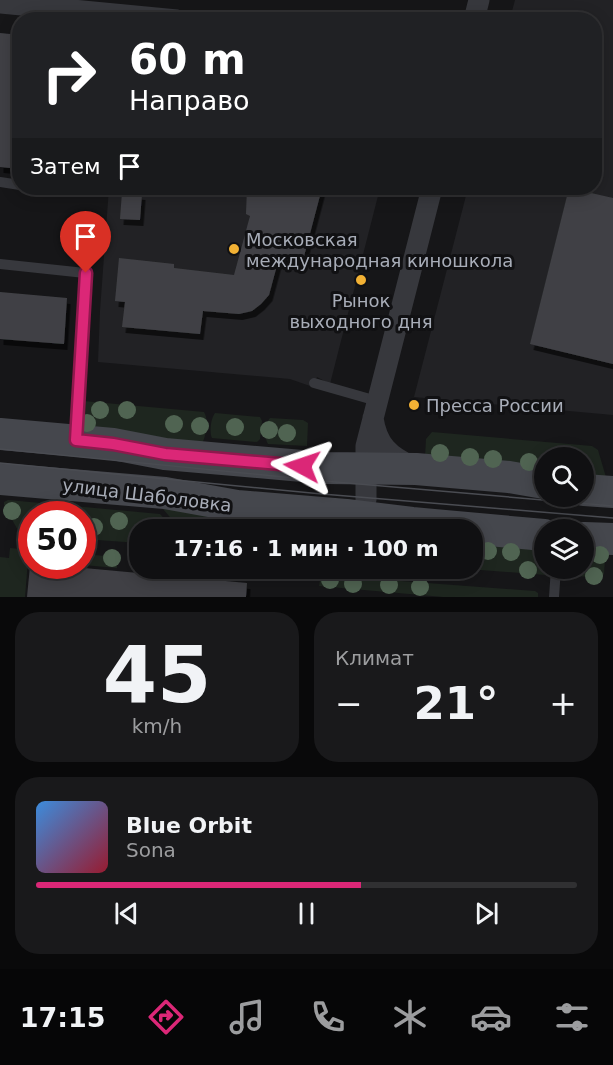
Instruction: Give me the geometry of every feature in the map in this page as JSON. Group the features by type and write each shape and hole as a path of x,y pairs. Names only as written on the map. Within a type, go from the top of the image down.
{"main road":[{"path":"0,434 113,444 165,454 325,468 416,469 534,481"},
{"name":"улица Шаболовка","path":"0,479 165,493 237,506 365,512 534,534"},
{"path":"594,491 613,492"},
{"path":"594,538 613,539"}],"street":[{"path":"0,3 52,12"},
{"path":"365,512 366,446 430,195"},
{"path":"375,409 375,432 388,452 416,469"}],"lane":[{"path":"0,264 86,273 76,440"},
{"path":"314,383 375,409"},
{"path":"554,597 555,579"}],"shaded area":[{"path":"515,0 613,0 613,415 414,397 466,195 602,195 602,12 512,12"},
{"name":"Московская международная киношкола","path":"108,195 378,195 330,384 317,377 313,387 290,379 98,362"},
{"path":"83,401 204,412 207,421 205,436 199,450 89,428 83,419"},
{"path":"215,413 260,417 262,421 260,439 257,442 212,438 211,425"},
{"path":"270,418 303,420 308,423 307,446 268,444 266,431"},
{"path":"432,432 594,447 534,447 534,471 425,457 426,439"},
{"path":"594,447 598,450 608,484 594,483"},
{"path":"19,501 18,530 4,505 4,502"},
{"path":"164,507 256,519 172,519 163,509"},
{"path":"96,508 160,514 165,519 129,519 129,542 96,540"},
{"path":"483,537 534,546 534,574 483,570"},
{"path":"594,545 606,546 604,574 601,577 594,577"},
{"path":"10,548 18,549 18,579 26,579 25,597 0,597 0,557 9,558"},
{"path":"96,555 117,557 117,568 96,566"},
{"path":"320,579 374,579 535,591 538,597 443,597 319,586"}],"building":[{"path":"0,33 12,34 12,168 0,167"},
{"path":"122,195 142,195 140,220 120,219"},
{"path":"247,195 320,195 302,264 279,258 269,295 261,304 252,311 239,314 203,311 200,334 122,327 125,302 115,301 119,258 174,264 174,268 234,275 250,216 246,214"},
{"path":"567,195 600,195 613,198 613,364 530,344"},
{"path":"0,292 67,298 64,344 0,339"},
{"path":"96,569 129,572 129,579 203,579 247,583 246,597 27,597 29,579 96,579"}],"tram line":[{"path":"0,449 324,481 613,506"},
{"path":"0,463 322,494 613,518"}],"place":[{"name":"Московская международная киношкола","path":"234,249"},
{"name":"Рынок выходного дня","path":"361,280"},
{"name":"Пресса России","path":"414,405"}],"route":[{"path":"86,273 76,440 165,454 302,466"}]}
